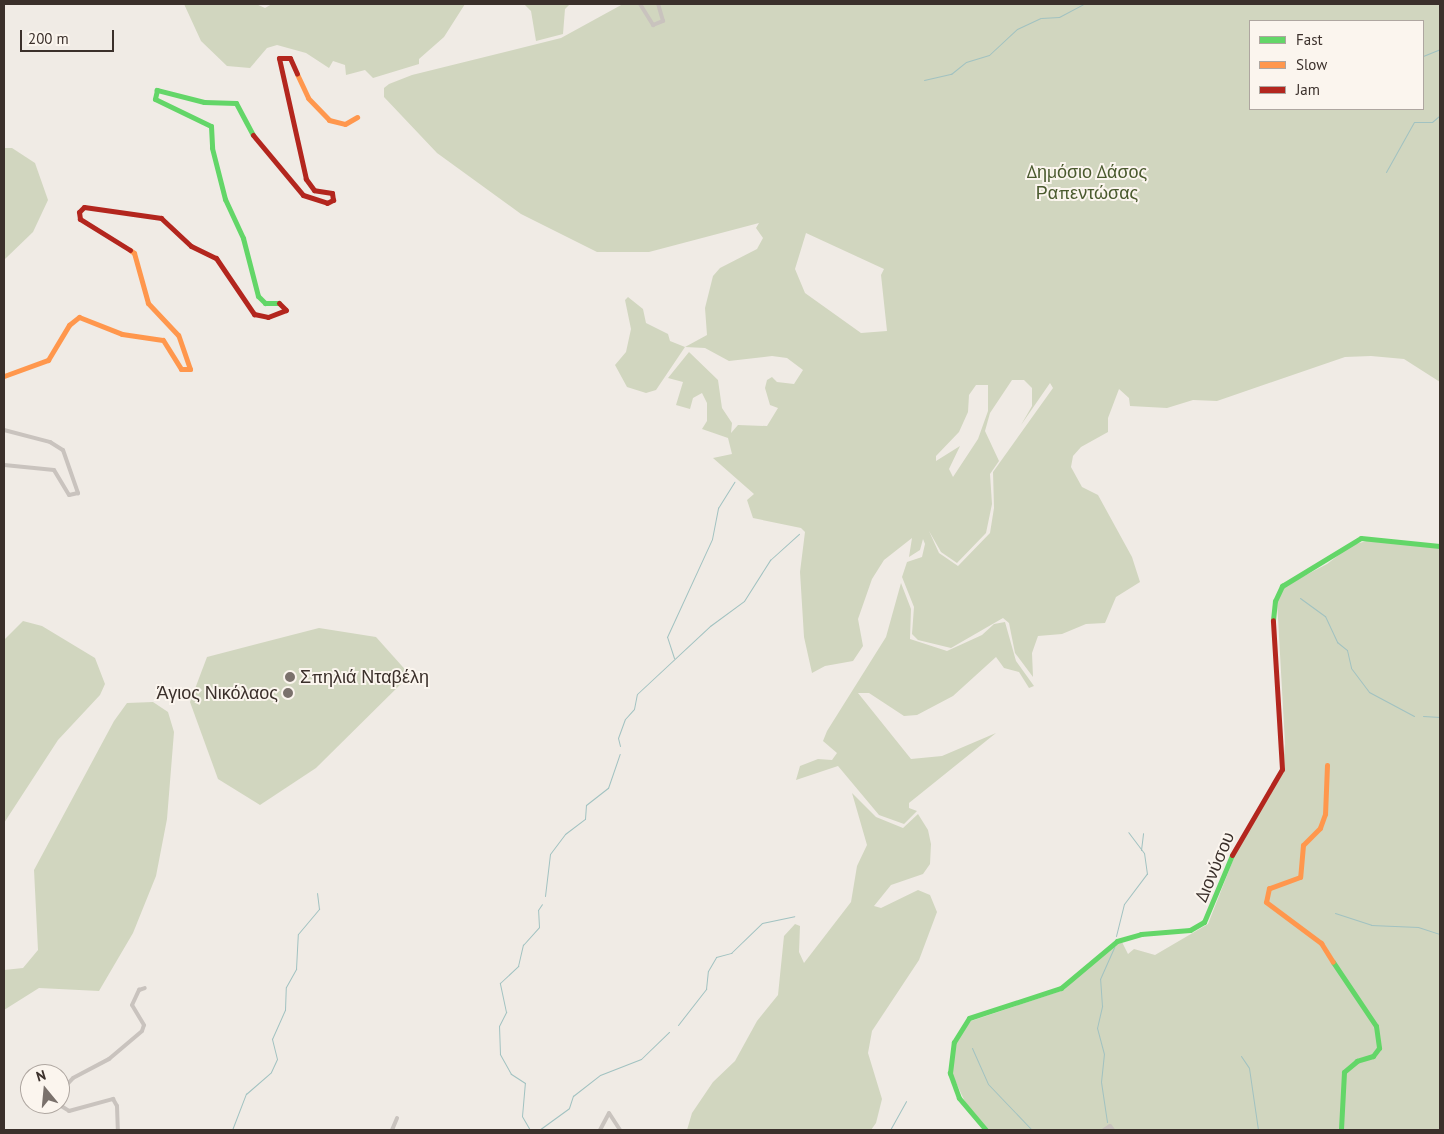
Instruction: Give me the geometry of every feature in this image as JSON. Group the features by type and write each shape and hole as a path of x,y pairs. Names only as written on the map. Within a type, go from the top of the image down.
{"street":[{"path":"640,4 648,22 656,25 663,21 658,4"},
{"path":"4,376 48,360 58,348 69,325 79,317 122,334 164,340 181,369 190,368 177,333 148,304 134,253 80,219 79,212 84,207 161,218 193,247 216,258 254,314 268,317 286,310 282,302 264,303 256,292 243,238 225,199 212,146 211,126 155,99 157,90 204,102 236,103 249,130 303,195 328,203 333,200 332,193 314,190 306,179 279,58 290,58 308,98 329,120 347,124 358,117"},
{"path":"4,430 50,442 63,450 78,494 69,495 56,471 4,466"},
{"name":"Διονύσου","path":"986,1130 959,1098 950,1073 954,1042 969,1018 1061,988 1117,940 1141,934 1190,930 1208,917 1236,845 1273,790 1282,769 1273,622 1275,600 1282,586 1364,538 1440,546"},
{"path":"1327,765 1325,814 1320,828 1303,845 1300,877 1292,883 1269,888 1266,902 1321,943 1376,1026 1378,1048 1373,1056 1357,1061 1344,1072 1341,1130"},
{"path":"70,1081 109,1059 142,1031 144,1025 132,1005 139,990 146,988"},
{"path":"70,1111 113,1099 117,1106 118,1130"},
{"path":"600,1130 609,1112 620,1130"},
{"path":"392,1130 397,1118"},
{"path":"1104,1130 1110,1126 1114,1130"}],"green space":[{"path":"184,4 256,4 265,8 272,4 465,4 444,37 419,59 419,64 373,78 365,70 346,75 345,65 333,61 329,68 306,53 277,45 267,48 250,68 227,66 201,41"},
{"path":"524,4 570,4 565,9 563,34 536,41 531,11"},
{"name":"Δημόσιο Δάσος Ραπεντώσας","path":"623,4 1440,4 1440,382 1404,359 1371,356 1345,357 1217,401 1193,400 1167,408 1130,406 1129,398 1119,389 1108,418 1108,432 1081,447 1073,456 1071,467 1082,487 1098,495 1132,557 1140,582 1116,597 1105,623 1086,624 1062,634 1038,636 1032,653 1033,677 1015,653 1009,623 1003,618 951,648 918,640 912,634 914,607 902,577 907,562 922,557 925,544 923,539 920,550 909,557 912,538 884,560 872,579 858,619 863,646 853,661 825,666 812,673 804,637 800,572 805,532 801,528 753,518 747,500 754,494 713,458 732,454 728,438 702,429 707,421 707,403 702,393 693,398 690,409 676,405 683,382 668,378 689,352 718,380 722,408 732,423 731,433 738,425 767,426 778,408 770,405 765,388 767,380 772,377 777,382 794,384 803,370 787,358 772,356 729,361 705,348 685,347 707,335 705,308 713,276 720,268 757,249 763,238 756,228 759,223 649,252 597,252 521,214 437,153 384,97 384,88 389,84 412,75 561,38","holes":["806,233 884,269 881,275 887,331 861,333 805,293 795,269","1012,380 1024,380 1032,388 1032,406 1021,425 1050,383 1053,388 993,472 994,508 990,533 958,566 939,553 929,531 941,552 957,563 986,533 992,504 990,474 999,461 985,431 990,413","976,385 988,385 988,411 978,439 953,477 949,469 960,446 936,461 936,456 959,432 968,412 969,395"]},
{"path":"4,148 12,148 35,163 48,200 33,232 4,260"},
{"path":"628,297 643,309 646,323 668,334 670,341 685,347 656,390 646,393 627,387 615,365 626,352 631,329 625,300"},
{"path":"1374,539 1440,548 1440,1130 988,1130 967,1106 952,1074 955,1043 968,1022 1064,990 1100,955 1122,942 1128,954 1134,949 1155,955 1208,924 1239,845 1282,775 1285,744 1277,600 1285,586 1327,564 1352,545"},
{"path":"901,583 911,609 910,639 947,651 982,635 994,624 1005,622 1016,661 1034,686 1029,688 1019,672 1004,668 996,657 953,696 917,715 904,716 869,693 858,693 911,759 942,756 996,733 909,803 909,808 917,811 904,824 879,815 838,766 796,780 800,766 818,759 832,760 837,753 823,741 827,731 886,637"},
{"path":"23,621 42,626 95,658 105,684 100,695 58,740 4,823 4,640"},
{"path":"319,628 376,637 410,675 316,768 260,805 218,779 190,702 207,657"},
{"path":"153,702 168,712 174,732 167,819 156,876 133,933 99,991 39,988 4,1010 4,970 23,968 38,950 34,870 114,721 127,703"},
{"path":"852,793 876,817 903,828 918,814 928,830 931,844 930,864 923,874 891,885 874,906 881,908 918,890 930,895 937,912 919,960 872,1031 868,1053 882,1099 876,1123 871,1130 687,1130 692,1113 713,1082 735,1061 757,1021 778,995 784,936 795,924 800,926 799,952 804,963 851,902 857,866 867,845"}],"waterway":[{"path":"924,80 951,74 966,62 989,55 1017,29 1041,18 1059,17 1083,4"},
{"path":"1424,56 1440,49"},
{"path":"1386,172 1414,122 1432,122 1440,115"},
{"path":"674,658 667,637 712,539 718,508 734,482"},
{"path":"620,746 618,738 625,719 634,709 637,694 710,626 744,601 770,560 799,534"},
{"path":"1300,598 1325,616 1337,642 1347,650 1351,668 1369,692 1414,716"},
{"path":"1423,716 1440,717"},
{"path":"545,896 550,854 565,834 585,819 586,805 608,788 620,754"},
{"path":"1116,936 1124,904 1147,874 1144,853 1128,832"},
{"path":"1141,850 1143,833"},
{"path":"232,1130 246,1094 271,1072 277,1059 272,1039 285,1010 286,987 296,969 298,934 319,909 317,893"},
{"path":"530,1130 522,1116 525,1083 511,1074 500,1054 499,1026 506,1012 500,983 518,966 523,945 539,927 538,910 542,904"},
{"path":"1335,913 1371,925 1418,927 1440,934"},
{"path":"678,1025 706,989 708,971 716,957 731,953 762,923 794,916"},
{"path":"1107,1122 1101,1082 1104,1054 1097,1028 1102,1006 1100,979 1114,947"},
{"path":"539,1130 569,1108 573,1096 600,1075 641,1059 669,1032"},
{"path":"972,1048 988,1084 1032,1130"},
{"path":"1241,1056 1249,1068 1258,1130"},
{"path":"890,1130 906,1101"}],"traffic: fast":[{"path":"253,135 236,103 204,102 157,90 155,99 211,126 212,148 225,199 243,238 258,296 265,303 279,303"},
{"path":"1273,620 1275,601 1282,586 1361,538 1440,546"},
{"path":"986,1130 959,1098 950,1073 954,1042 969,1018 1061,988 1117,941 1141,934 1190,930 1204,922 1232,855"},
{"path":"1333,962 1376,1026 1379,1048 1373,1056 1357,1061 1344,1072 1341,1130"}],"traffic: slow":[{"path":"297,74 308,98 329,120 345,124 357,117"},
{"path":"4,376 48,360 69,325 79,317 122,334 163,340 181,369 190,369 178,335 148,303 134,253 130,250"},
{"path":"1327,765 1325,814 1320,828 1303,845 1300,877 1269,888 1266,902 1321,943 1333,962"}],"traffic: jam":[{"path":"253,135 303,195 327,203 333,200 332,193 314,190 306,179 279,58 290,58 297,74"},
{"path":"130,250 80,219 79,212 84,207 161,218 191,246 216,258 254,314 268,317 286,310 279,303"},
{"path":"1232,855 1282,769 1273,620"}],"place":[{"name":"Σπηλιά Νταβέλη","path":"290,677"},
{"name":"Άγιος Νικόλαος","path":"288,693"}]}
